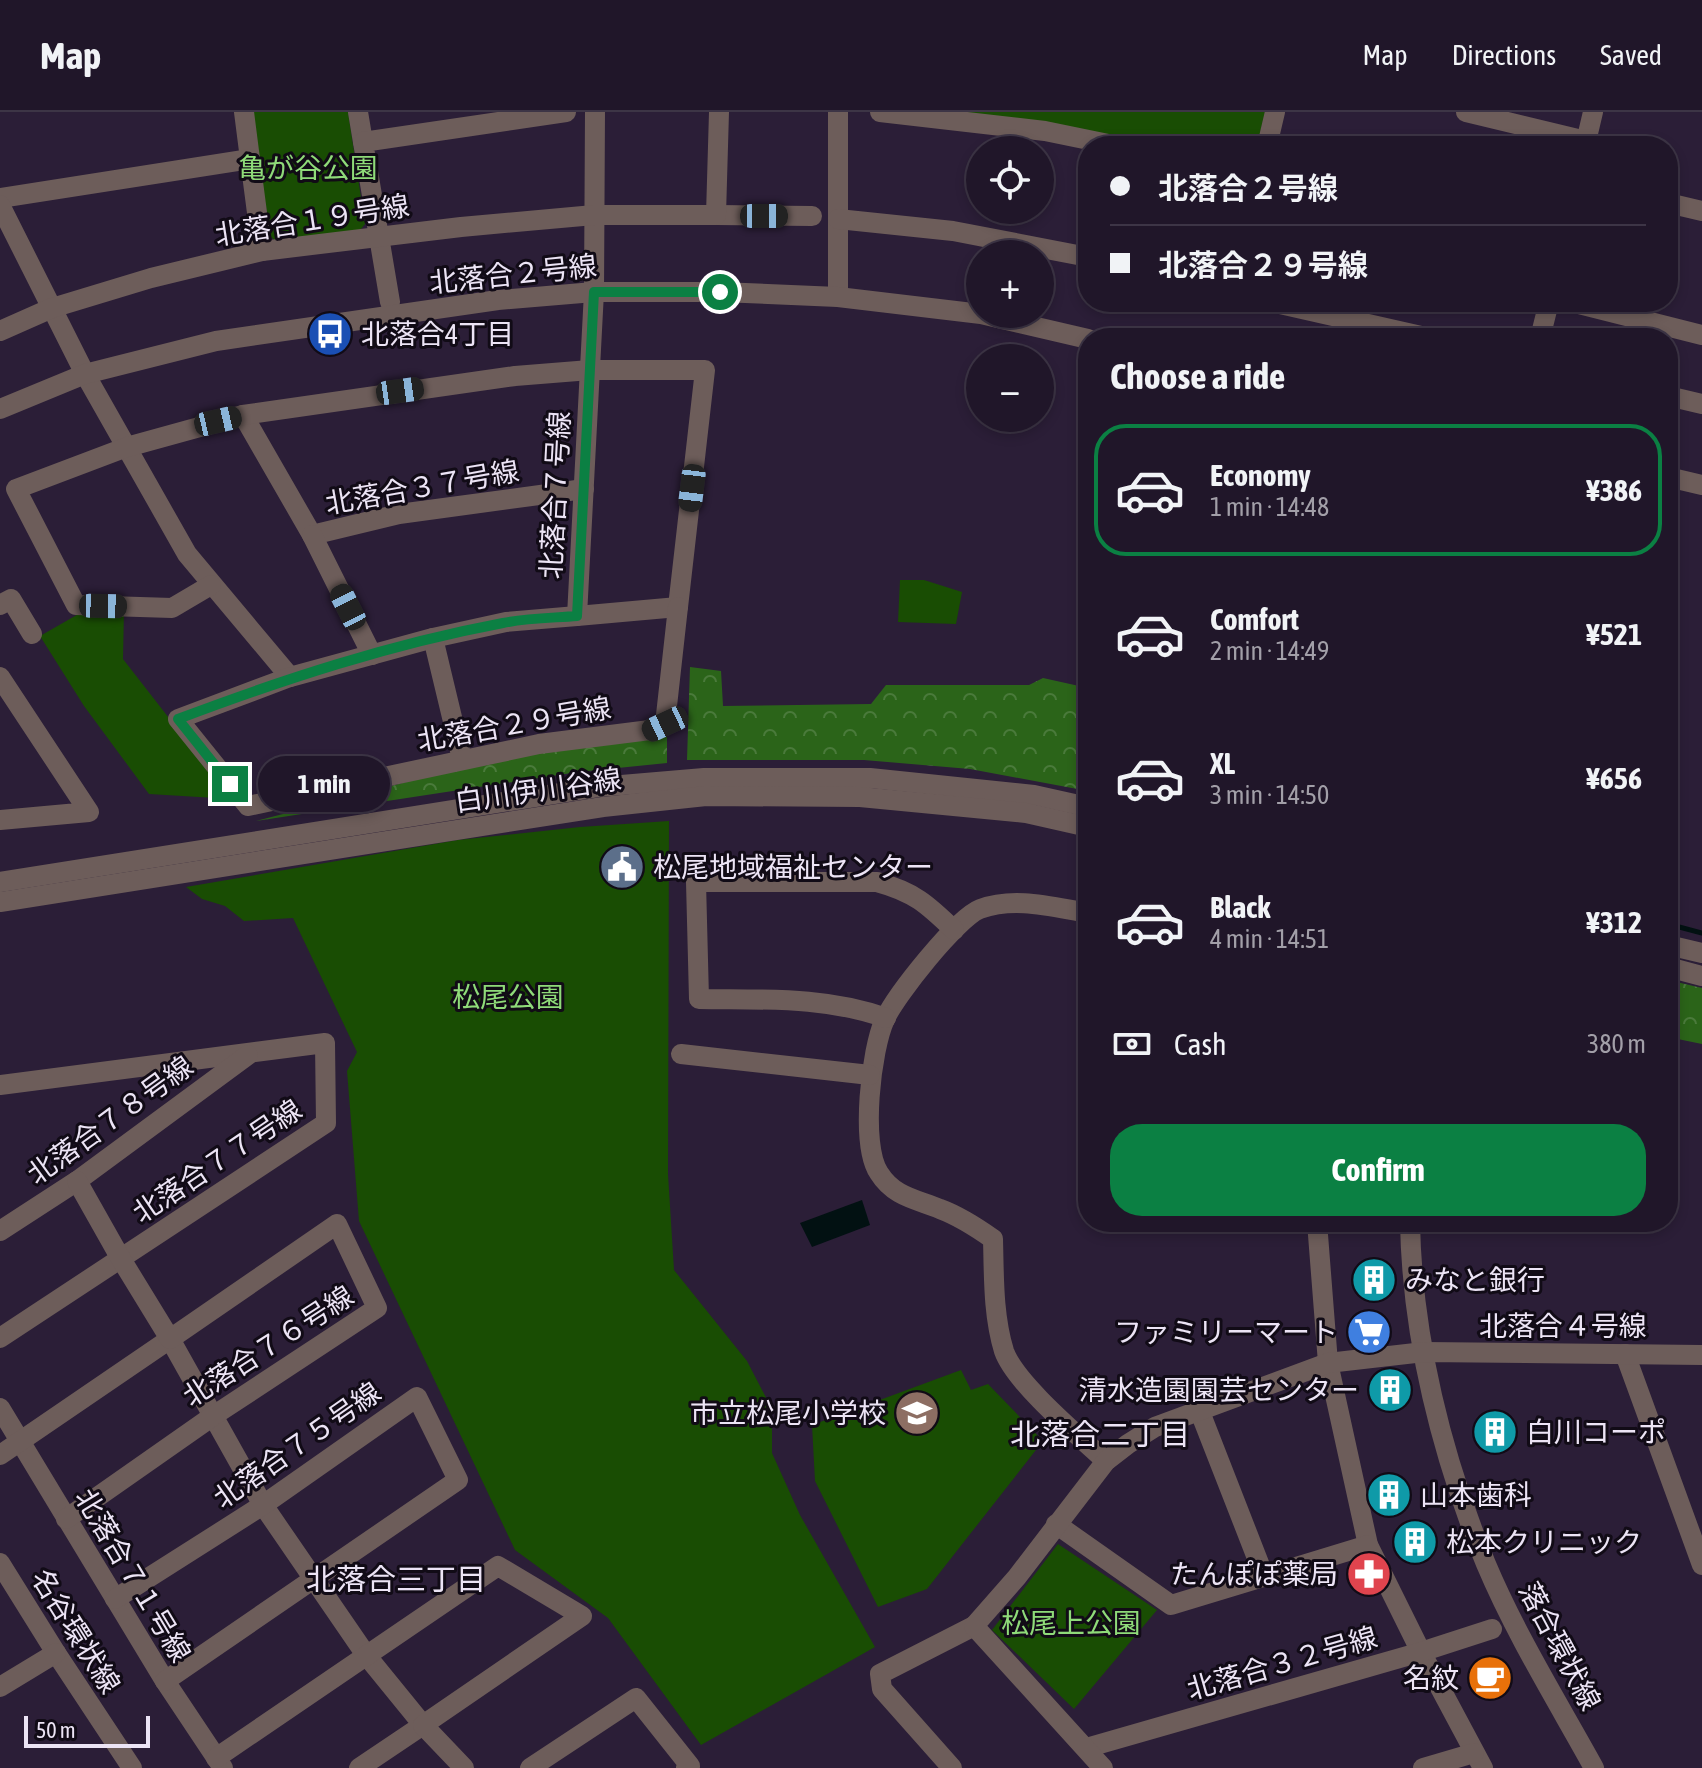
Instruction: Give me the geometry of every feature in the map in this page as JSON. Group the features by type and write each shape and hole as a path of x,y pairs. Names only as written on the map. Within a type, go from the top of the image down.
{"street":[{"path":"244,112 262,251"},
{"path":"358,112 390,302"},
{"path":"363,142 566,112"},
{"name":"北落合７号線","path":"290,677 433,638 506,622 577,616 594,292 595,112"},
{"path":"716,215 719,112"},
{"path":"838,112 838,297"},
{"path":"880,112 1045,131 1078,138"},
{"path":"1269,136 1275,112"},
{"path":"1466,112 1559,136"},
{"path":"1588,136 1593,112"},
{"path":"0,198 250,159"},
{"path":"0,205 85,374 187,554 290,677"},
{"path":"1678,205 1702,211"},
{"name":"北落合１９号線","path":"0,331 52,308 151,278 262,251 594,215 812,216"},
{"path":"838,219 953,231 1078,255"},
{"name":"北落合２号線","path":"0,409 85,374 216,341 498,300 594,292 720,292 838,297 981,314 1078,337"},
{"path":"1315,312 1386,328"},
{"path":"1611,312 1674,328"},
{"path":"1678,329 1702,335"},
{"path":"211,585 172,608 76,605 8,492 127,447 243,415 425,388 590,370 705,370 678,607 577,616"},
{"path":"1678,398 1702,404"},
{"name":"北落合３７号線","path":"243,415 312,535 399,514 584,489"},
{"path":"1678,479 1702,485"},
{"path":"312,535 372,655"},
{"path":"0,605 11,599 32,634"},
{"name":"北落合２９号線","path":"290,677 178,719 248,806 462,759 539,744 650,730 665,724 678,607"},
{"path":"433,638 462,759"},
{"path":"0,677 89,812 0,820"},
{"name":"白川伊川谷線","path":"0,882 598,787 704,778 870,778 1034,795 1078,805"},
{"name":"白川伊川谷線","path":"0,902 603,807 706,796 860,797 1026,813 1078,825"},
{"path":"886,1018 855,1007 817,1001 699,999 696,882 877,882 904,889 930,906 954,930"},
{"path":"1078,912 1006,901 977,910 954,930 906,988 886,1018 870,1075 871,1152 878,1172 901,1196 942,1209 974,1225 993,1239 996,1315 1005,1354 1042,1401 1106,1461"},
{"path":"1678,947 1702,953"},
{"path":"1678,970 1702,976"},
{"name":"北落合７７号線","path":"0,1085 325,1043 326,1123 0,1338"},
{"name":"北落合７８号線","path":"0,1231 77,1181 251,1052"},
{"path":"681,1054 870,1075"},
{"path":"77,1181 263,1505 366,1655 423,1725 464,1768"},
{"name":"北落合７６号線","path":"66,1519 213,1416 377,1308 337,1224 170,1339"},
{"path":"1318,1232 1328,1363 1368,1545 1478,1761 1423,1768"},
{"name":"落合環状線","path":"1410,1232 1427,1375 1456,1482 1513,1622 1594,1768"},
{"path":"0,1455 170,1339"},
{"name":"北落合４号線","path":"974,1626 1017,1577 1106,1461 1155,1427 1328,1363 1424,1352 1702,1355"},
{"path":"1625,1354 1702,1565"},
{"name":"北落合７５号線","path":"115,1599 263,1505 417,1397 458,1480 165,1681"},
{"name":"北落合７１号線","path":"0,1408 165,1681 220,1763"},
{"path":"1200,1412 1264,1576"},
{"path":"1056,1524 1171,1605 1368,1545"},
{"name":"名谷環状線","path":"0,1563 132,1768"},
{"path":"220,1763 366,1655 498,1566 582,1616 359,1768"},
{"path":"952,1768 882,1689 880,1674 974,1626 1103,1768"},
{"name":"北落合３２号線","path":"1086,1748 1492,1629"},
{"path":"0,1687 56,1653"},
{"path":"530,1768 636,1698 690,1766 686,1768"}],"green space":[{"name":"亀が谷公園","path":"250,112 348,112 365,224 356,235 279,244 271,237"},
{"path":"963,112 1265,112 1259,136 1103,136 1058,125"},
{"path":"900,580 924,580 962,592 956,624 898,622"},
{"path":"124,610 123,659 232,799 149,794 84,706 40,636 82,612"},
{"path":"690,667 721,671 723,706 871,704 886,685 1029,685 1043,678 1078,686 1078,789 970,769 864,760 687,760"},
{"path":"667,737 667,763 578,772 256,821 499,758"},
{"name":"松尾公園","path":"669,821 668,1174 674,1270 747,1361 772,1409 772,1453 800,1515 875,1647 701,1745 608,1618 515,1550 359,1221 347,1071 357,1052 293,918 244,921 225,906 202,899 186,887 458,840"},
{"path":"1678,982 1702,988 1702,1044 1678,1039"},
{"path":"961,1370 971,1390 988,1384 1043,1441 927,1589 878,1607 815,1481 812,1425"},
{"name":"松尾上公園","path":"1058,1544 1157,1610 1074,1709 992,1630"}],"shaded area":[{"path":"862,1200 870,1225 812,1247 800,1223"}],"waterway":[{"path":"1678,927 1702,933"}],"place":[{"name":"北落合4丁目","path":"330,334"},
{"name":"松尾地域福祉センター","path":"622,867"},
{"name":"みなと銀行","path":"1374,1280"},
{"name":"ファミリーマート","path":"1369,1332"},
{"name":"清水造園園芸センター","path":"1390,1390"},
{"name":"市立松尾小学校","path":"917,1413"},
{"name":"白川コーポ","path":"1495,1432"},
{"name":"山本歯科","path":"1389,1495"},
{"name":"松本クリニック","path":"1415,1542"},
{"name":"たんぽぽ薬局","path":"1369,1574"},
{"name":"名紋","path":"1490,1678"}],"district":[{"name":"北落合二丁目","path":"1100,1435"},
{"name":"北落合三丁目","path":"396,1580"}],"route":[{"path":"230,784 178,719 290,677 433,638 506,622 577,616 594,292 720,292"}]}
